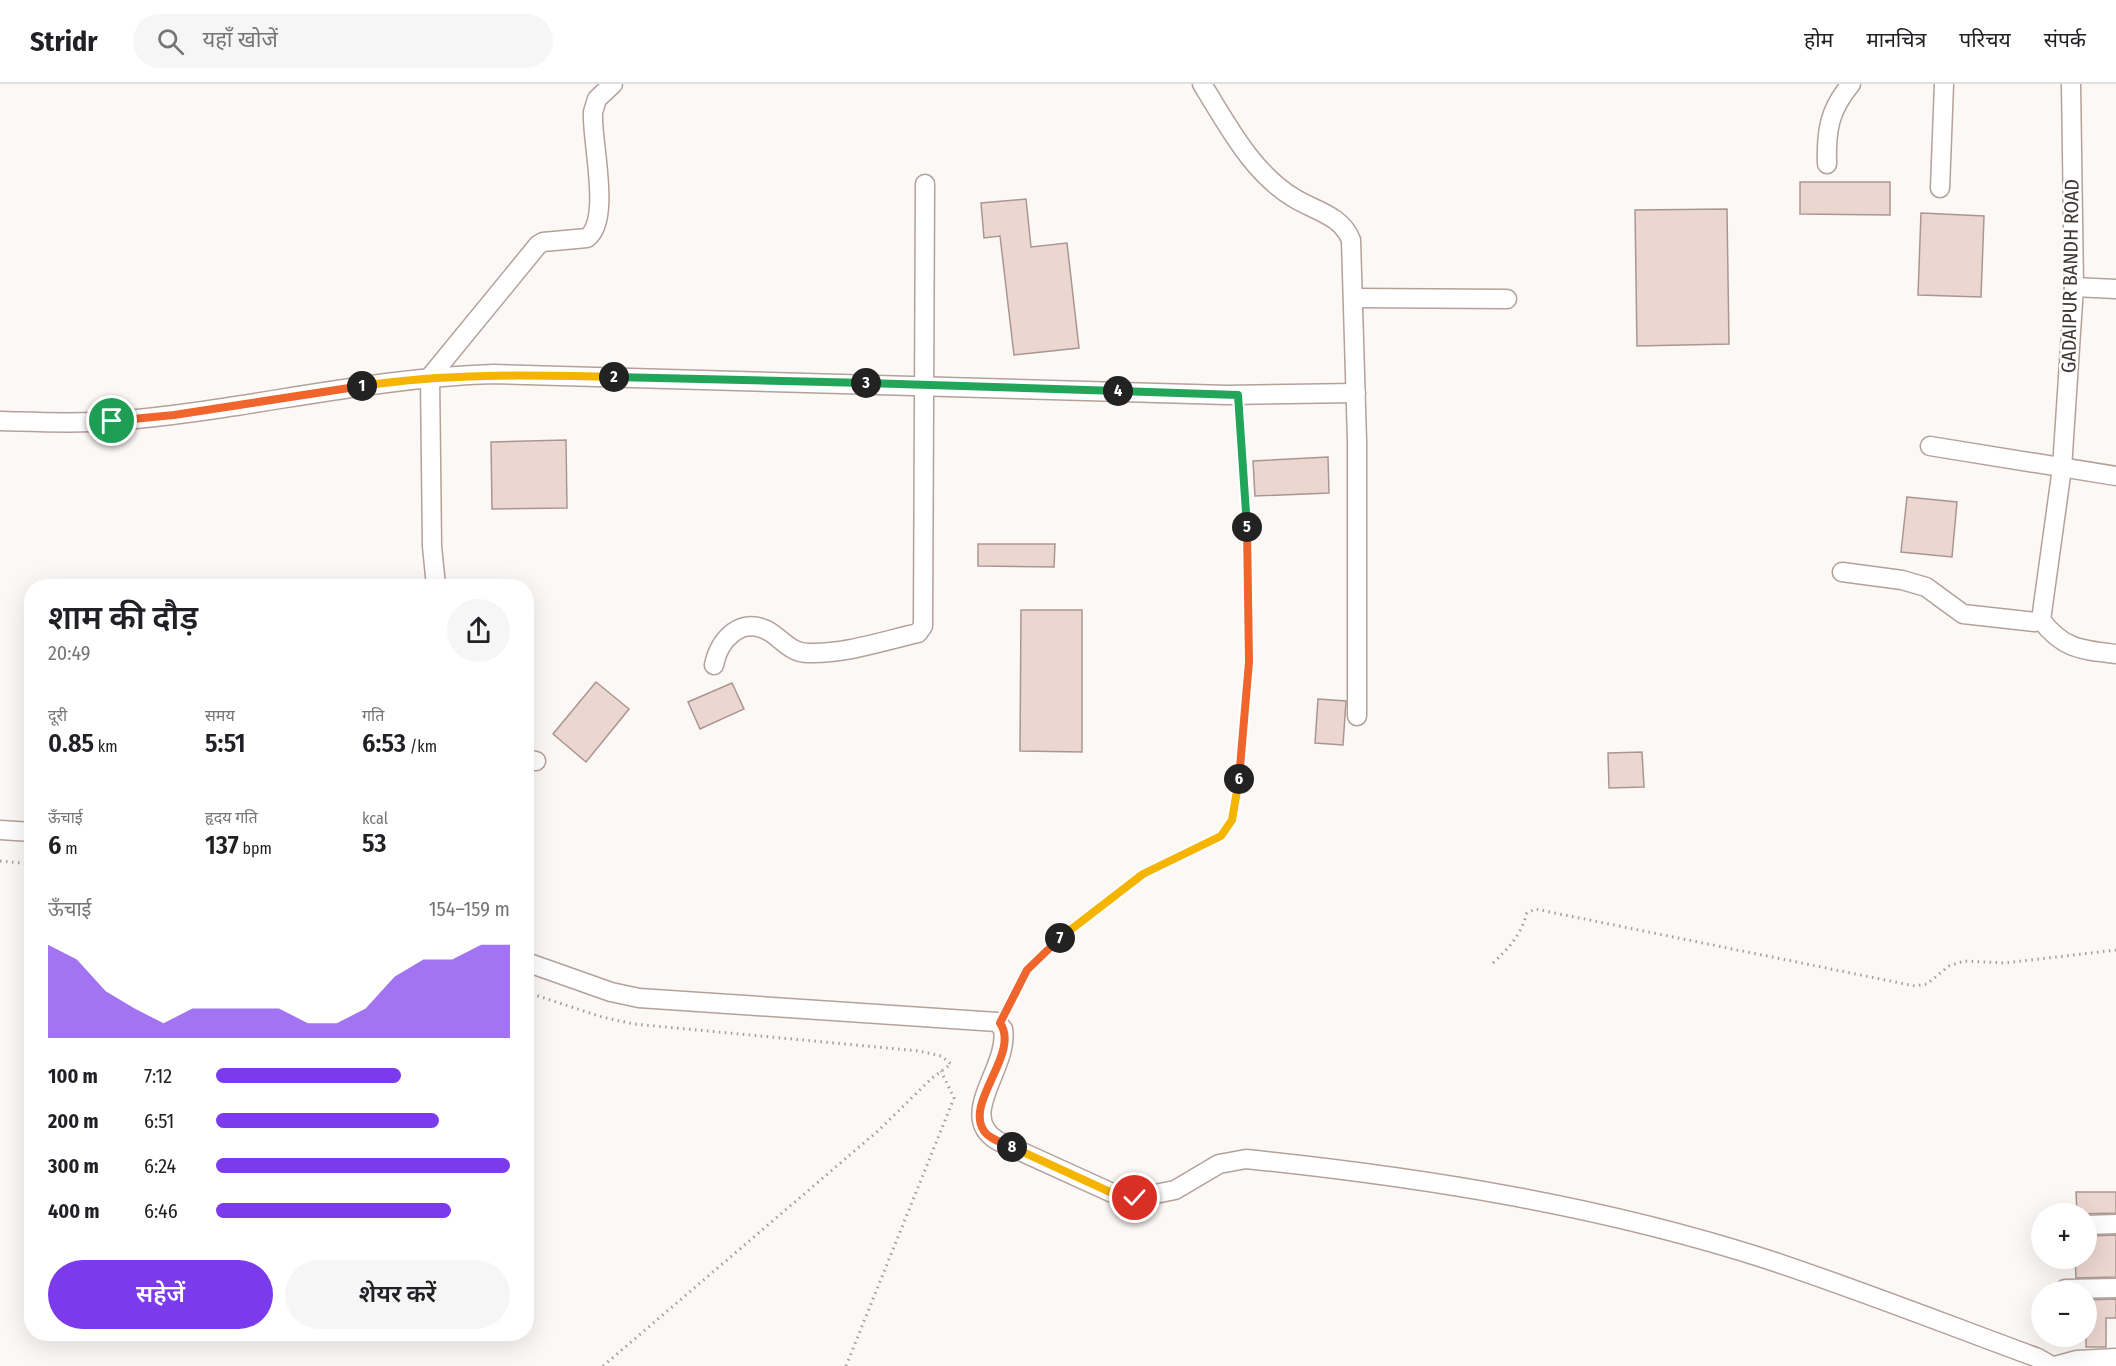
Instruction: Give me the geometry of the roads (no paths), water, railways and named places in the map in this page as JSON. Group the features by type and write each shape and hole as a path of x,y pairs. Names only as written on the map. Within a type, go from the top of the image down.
{"street":[{"path":"435,579 432,546 429,377 538,245 543,242 587,238 594,231 599,202 593,112 597,99 613,84"},
{"path":"1202,84 1232,132 1266,176 1294,198 1338,221 1347,230 1353,251 1357,716"},
{"path":"1827,165 1829,120 1839,98 1851,84"},
{"path":"1940,188 1944,84"},
{"name":"GADAIPUR BANDH ROAD","path":"2041,620 2062,468 2074,287 2071,84"},
{"path":"714,665 717,650 723,639 734,631 746,627 762,629 791,649 810,654 834,652 918,633 921,630 924,614 925,184"},
{"path":"2074,287 2116,289"},
{"path":"1355,298 1508,299"},
{"path":"0,421 112,421 174,415 429,377 493,374 924,384 1238,395 1356,393"},
{"path":"1930,446 2116,476"},
{"path":"1842,572 1902,580 1926,587 1963,614 2035,622 2041,620 2059,640 2070,646 2116,654"},
{"path":"0,830 24,832"},
{"path":"534,965 611,992 639,998 1000,1023 1005,1036 1004,1048 982,1106 980,1122 984,1132 998,1141 1121,1197 1156,1196 1175,1190 1219,1164 1246,1159 1489,1192 1609,1217 1766,1259 2038,1358 2054,1366 2077,1360 2116,1358"},
{"path":"2097,1225 2116,1224"},
{"path":"2097,1288 2116,1288"}]}
